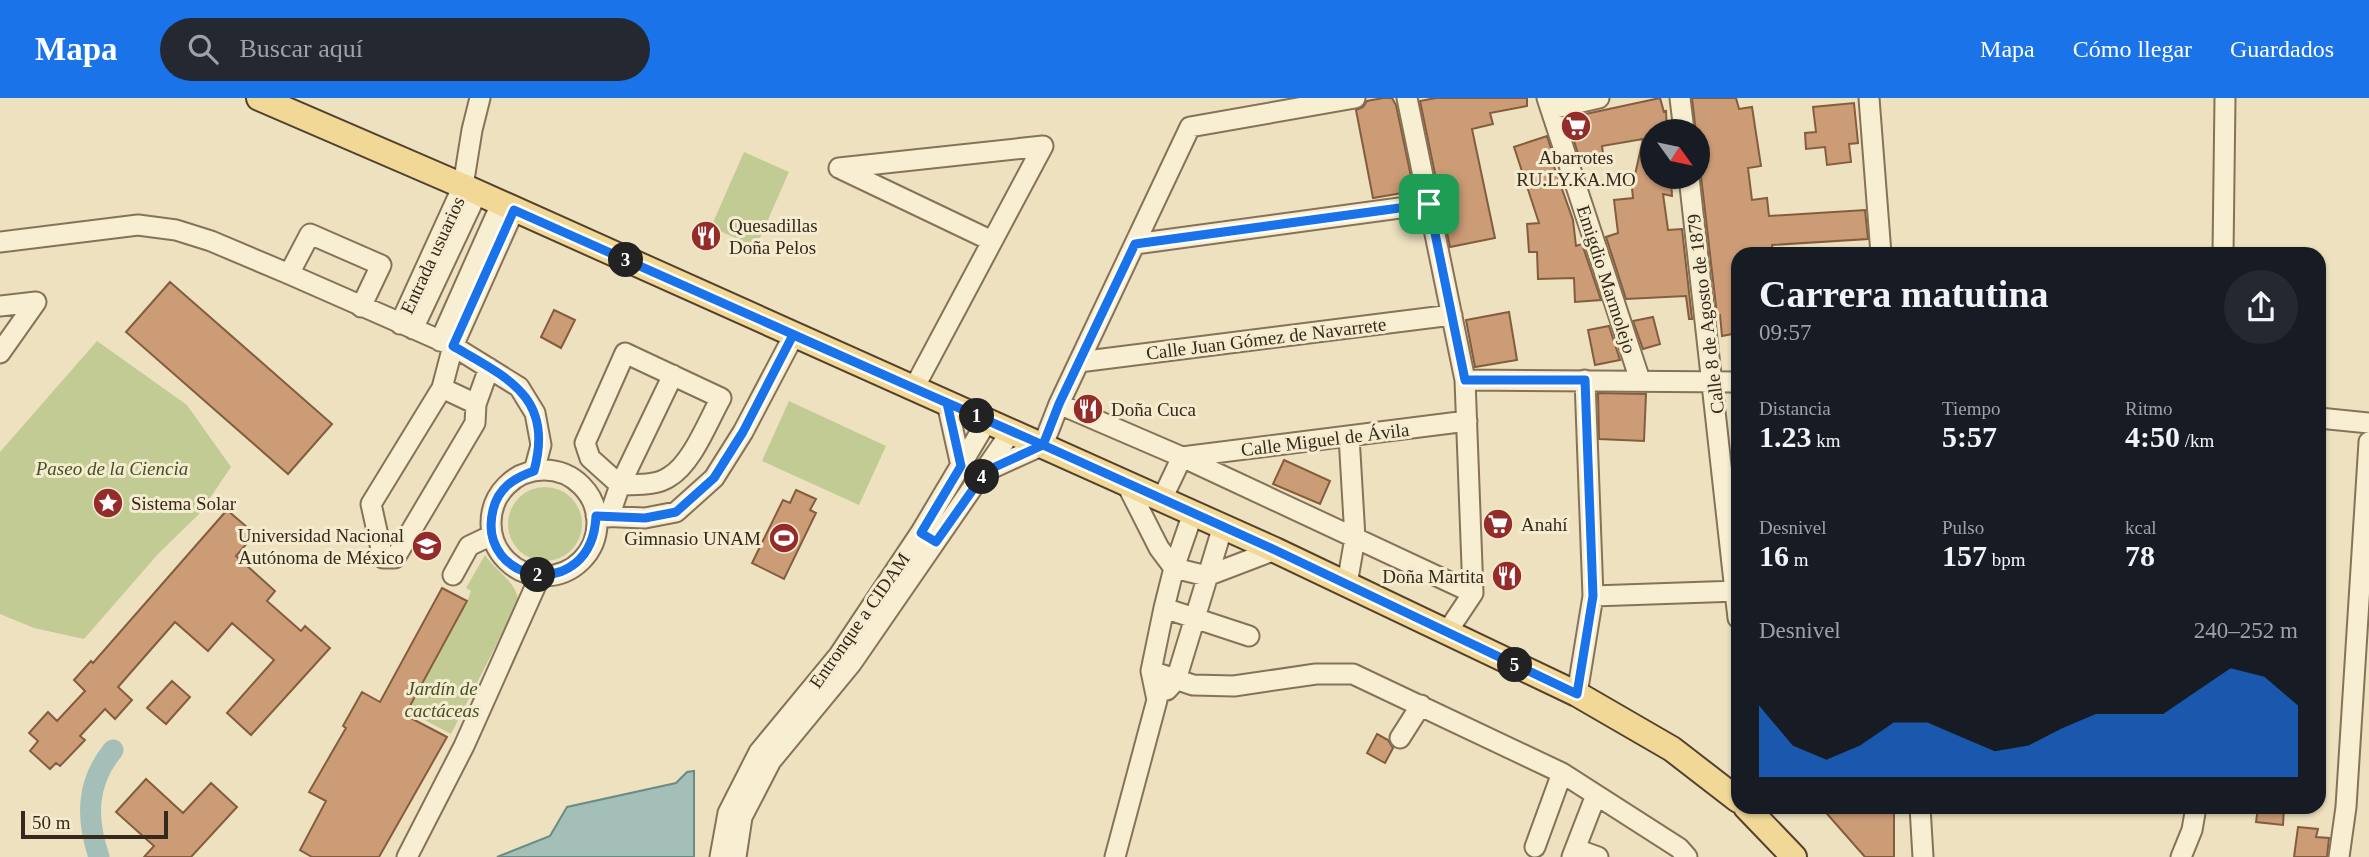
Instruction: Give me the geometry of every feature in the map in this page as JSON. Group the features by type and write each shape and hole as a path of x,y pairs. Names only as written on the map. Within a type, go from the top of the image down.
{"main road":[{"path":"259,98 470,189 1347,584 1577,694 1672,749 1731,795"},
{"path":"1753,814 1794,857"}],"street":[{"path":"407,326 470,189 472,130 480,98"},
{"path":"986,471 1043,445 1059,404 1190,127 1354,98"},
{"path":"1407,98 1465,380 1473,593 1447,632"},
{"path":"1549,104 1599,98"},
{"path":"1680,98 1683,119"},
{"path":"1870,98 1881,247"},
{"path":"2223,247 2225,98"},
{"name":"Emigdio Marmolejo","path":"1549,104 1640,380"},
{"path":"914,388 1043,146 839,168 992,241"},
{"name":"Calle 8 de Agosto de 1879","path":"1690,189 1731,538"},
{"path":"1135,244 1429,204"},
{"path":"489,368 476,404 475,423 395,558 383,558 371,504 442,388 446,343 507,207"},
{"path":"0,242 138,225 176,230 199,237 289,274 446,343 519,387 535,413 541,446 534,471"},
{"path":"289,274 310,233 381,265 361,307"},
{"path":"0,306 36,302 0,354"},
{"name":"Calle Juan Gómez de Navarrete","path":"1079,362 1452,315"},
{"path":"603,517 645,518 676,512 714,478 743,432 793,335"},
{"path":"625,354 673,375 721,398 684,466 668,478 648,484 620,485 590,458 585,443 625,354"},
{"path":"603,517 582,485 568,475 551,470 534,471 518,477 504,487 495,502 491,518 492,535 498,551 509,564 524,573 540,576 563,572 582,559 620,485 673,375"},
{"path":"1465,380 1731,382"},
{"path":"1577,694 1593,596 1585,380"},
{"path":"442,388 476,404"},
{"path":"947,403 961,466"},
{"path":"1059,404 1182,457 1473,593"},
{"path":"2326,419 2369,423"},
{"name":"Entronque a CIDAM","path":"928,537 961,466 987,421"},
{"name":"Calle Miguel de Ávila","path":"1182,457 1467,421"},
{"name":"Entronque a CIDAM","path":"736,857 742,817 771,761 845,660 928,537 986,471 1011,432"},
{"path":"1347,584 1355,538 1349,436"},
{"path":"2339,857 2346,807 2369,442"},
{"path":"1162,499 1182,457"},
{"path":"1126,483 1159,548 1174,568 1207,576 1275,550"},
{"path":"1115,857 1157,700 1151,671 1164,608 1174,568 1193,513"},
{"path":"1157,700 1176,680 1223,526"},
{"path":"453,575 469,545 492,535"},
{"path":"407,857 464,747 540,576"},
{"path":"1593,596 1731,591"},
{"path":"1164,608 1249,636"},
{"name":"Entronque a CIDAM","path":"720,857 728,813 759,752 845,660"},
{"path":"1151,671 1193,685 1234,686 1316,674 1353,674 1562,773 1679,848 1687,857"},
{"path":"1400,738 1420,705"},
{"path":"1535,847 1562,773"},
{"path":"1596,795 1574,853 1598,857"},
{"path":"1920,814 1923,857"},
{"path":"2181,857 2193,830 2195,814"}],"green space":[{"path":"744,152 789,172 756,247 711,227"},
{"name":"Paseo de la Ciencia","path":"97,341 187,405 231,467 199,514 158,554 84,639 34,628 0,614 0,452"},
{"path":"789,401 886,446 859,505 762,461"},
{"path":"545,487 559,490 571,498 579,510 582,524 579,538 571,550 559,558 545,561 531,558 519,550 511,538 508,524 511,510 519,498 531,490"},
{"name":"Jardín de cactáceas","path":"485,555 510,583 518,602 451,734 408,711 467,602 471,591 466,588"}],"water":[{"path":"694,771 694,857 497,857 550,836 567,807 676,783 687,772"}],"building":[{"path":"1392,98 1396,105 1414,191 1373,198 1356,110 1363,107 1367,101"},
{"path":"1436,98 1527,98 1527,106 1490,113 1493,124 1472,129 1495,238 1450,247 1420,101"},
{"path":"1660,98 1666,119 1640,119 1640,140 1602,146 1603,153 1579,157 1567,118"},
{"path":"1692,98 1736,98 1739,109 1752,107 1761,166 1748,168 1752,200 1767,198 1769,216 1865,210 1868,239 1772,247 1731,247 1731,334 1722,336 1720,315 1717,315 1702,189 1710,189 1710,119 1694,119"},
{"path":"1854,103 1858,143 1849,144 1851,162 1827,165 1825,147 1806,149 1805,133 1816,132 1813,107"},
{"path":"1547,136 1555,161 1552,161 1573,220 1576,246 1582,244 1601,300 1575,302 1574,278 1538,279 1537,252 1529,252 1527,224 1539,223 1514,147"},
{"path":"1640,152 1640,189 1672,189 1672,196 1663,194 1668,230 1682,229 1692,319 1689,319 1686,296 1626,299 1606,237 1618,233 1614,200 1633,198 1632,188"},
{"path":"170,282 332,424 288,474 126,332"},
{"path":"554,310 575,320 561,348 541,337"},
{"path":"1509,312 1517,360 1475,367 1466,320"},
{"path":"1653,317 1660,344 1643,349 1633,321"},
{"path":"1609,326 1620,360 1595,365 1588,330"},
{"path":"1598,393 1646,394 1644,441 1599,439"},
{"path":"1284,460 1330,481 1320,504 1273,484"},
{"name":"Gimnasio UNAM","path":"796,490 816,499 810,510 816,513 784,579 752,563 783,500 790,503"},
{"path":"227,510 255,534 236,556 275,591 267,601 301,631 305,626 330,648 251,735 227,713 274,660 232,623 208,651 175,622 118,687 132,700 115,719 105,709 80,736 85,740 60,766 56,763 50,769 30,751 38,741 29,733 48,712 57,721 85,691 74,680 91,661 93,663"},
{"path":"442,588 467,601 405,715 447,737 379,857 312,857 300,850 326,801 309,792 346,728 343,726 362,692 380,702"},
{"path":"172,681 190,697 166,724 147,708"},
{"path":"1377,734 1388,740 1393,748 1385,763 1367,753"},
{"path":"146,779 183,813 211,783 237,807 191,857 144,857 154,846 116,812"},
{"path":"1827,814 1894,814 1894,857 1865,857"},
{"path":"2257,814 2284,814 2283,825 2256,822"},
{"path":"2298,827 2318,829 2316,837 2329,838 2327,857 2294,857"}],"waterway":[{"path":"99,857 92,828 91,801 98,775 113,750"}],"place":[{"name":"Abarrotes RU.LY.KA.MO","path":"1576,126"},
{"name":"Quesadillas Doña Pelos","path":"706,236"},
{"name":"Doña Cuca","path":"1088,409"},
{"name":"Sistema Solar","path":"108,503"},
{"name":"Anahí","path":"1498,524"},
{"name":"Gimnasio UNAM","path":"784,538"},
{"name":"Universidad Nacional Autónoma de México","path":"427,546"},
{"name":"Doña Martita","path":"1507,576"}],"route":[{"path":"1429,204 1135,244 1059,404 1043,445 793,335 743,432 714,478 676,512 645,518 596,516 596,532 591,547 570,569 556,574 540,576 524,573 509,564 498,551 492,535 491,518 495,502 504,487 518,477 534,471 541,446 535,413 519,387 453,346 514,210 793,335 947,403 961,466 921,533 936,542 986,471 1043,445 1275,550 1577,694 1593,596 1585,380 1465,380 1429,204"}]}
